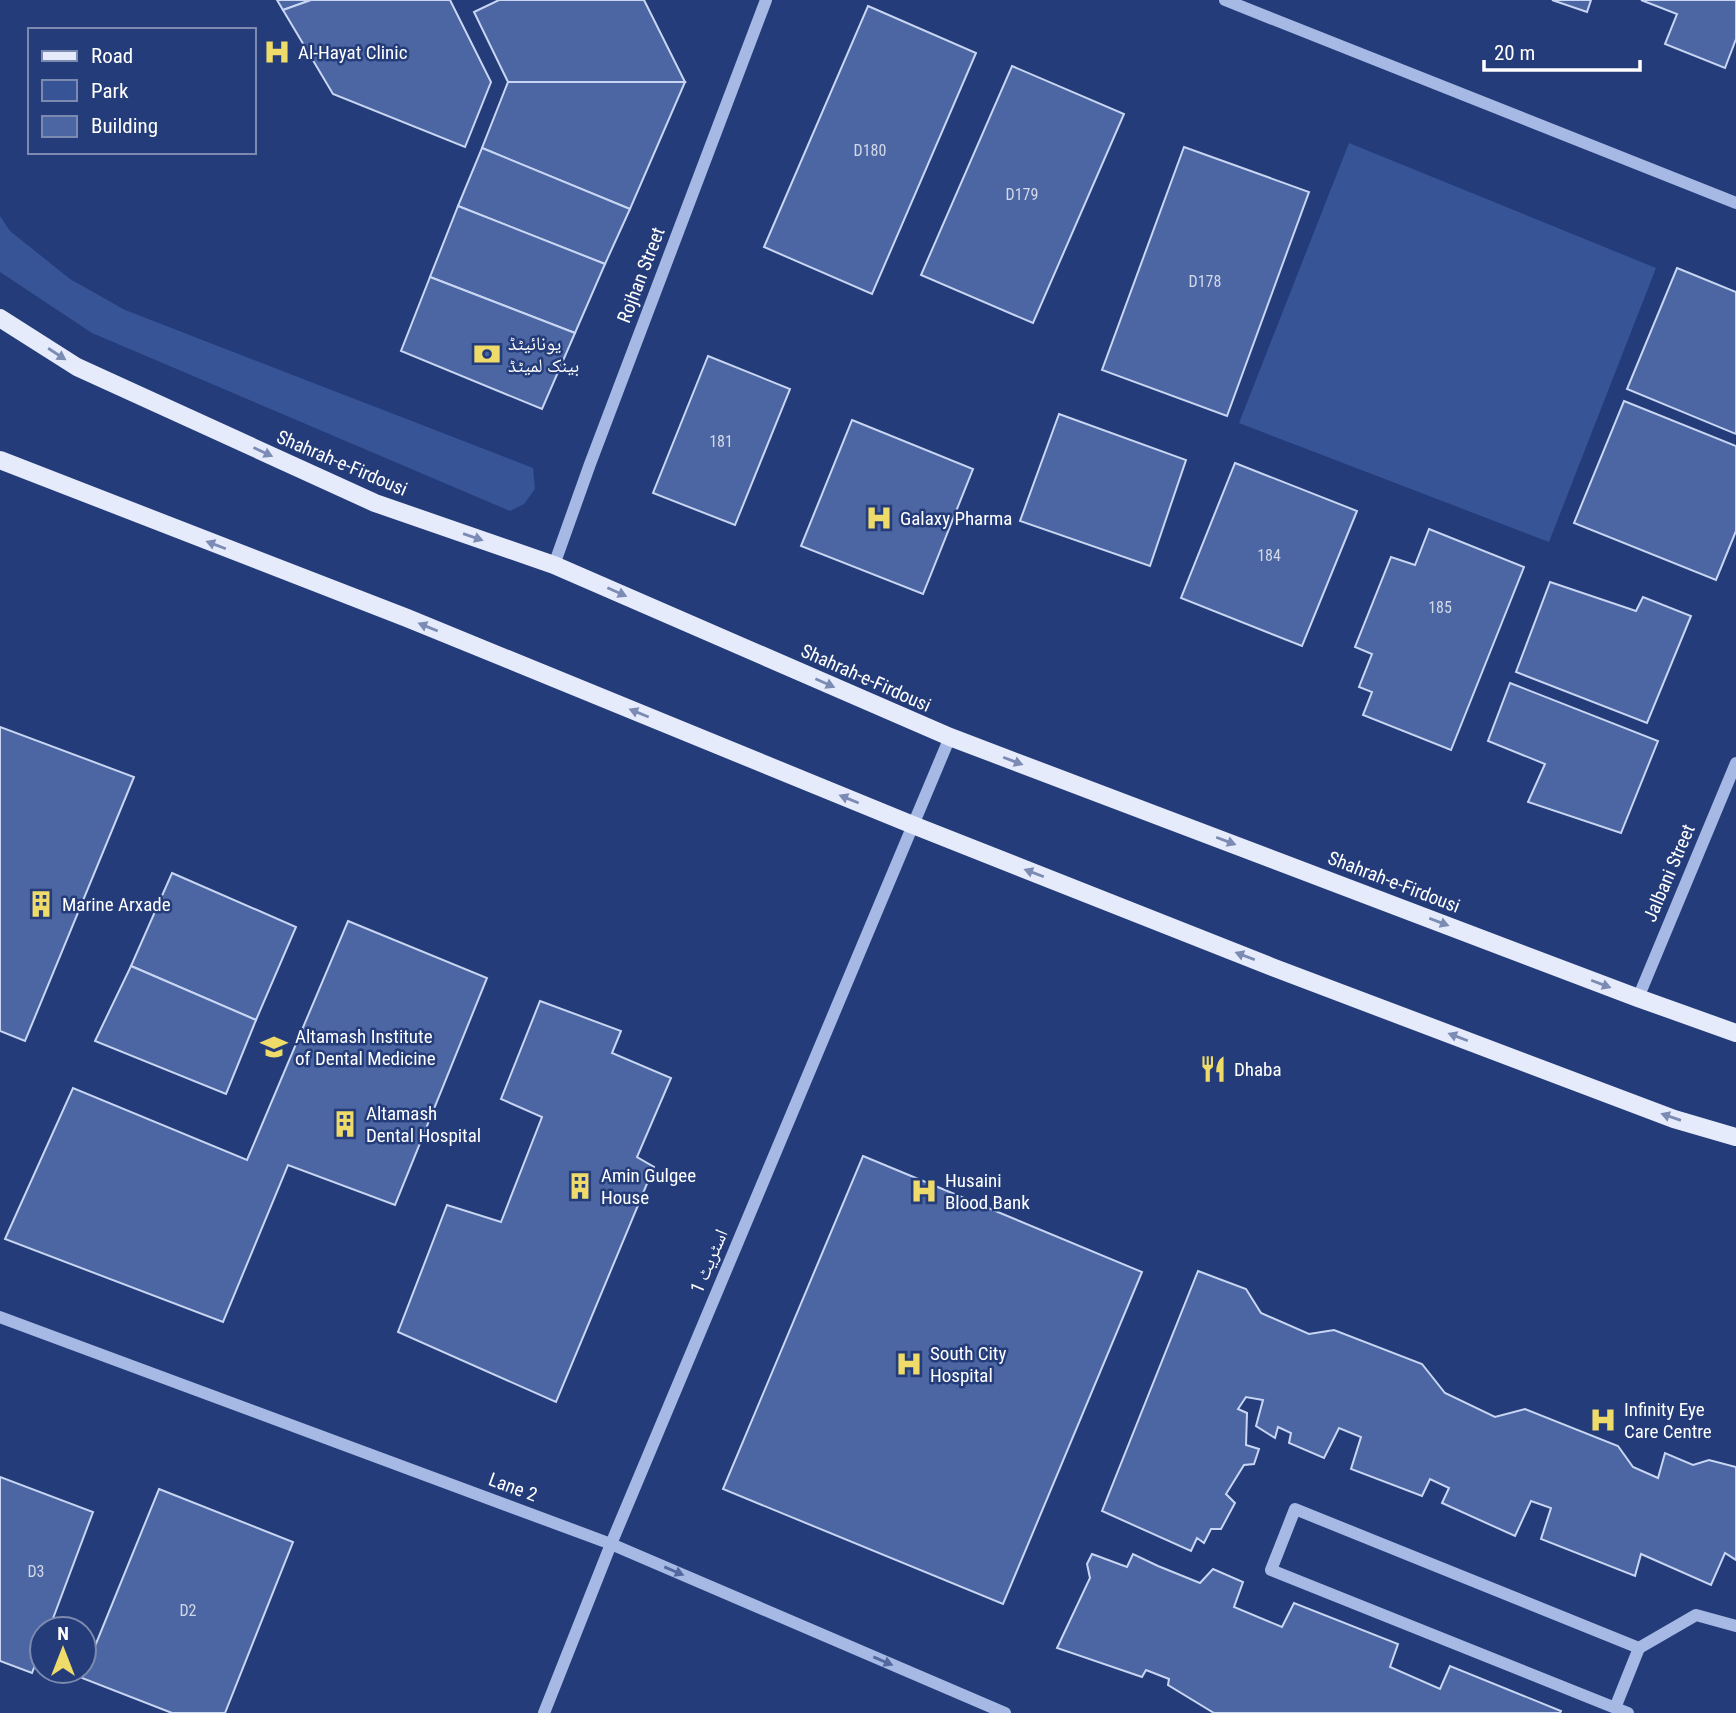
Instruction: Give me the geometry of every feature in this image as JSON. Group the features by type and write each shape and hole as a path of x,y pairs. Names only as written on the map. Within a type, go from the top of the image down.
{"main road":[{"name":"Shahrah-e-Firdousi","path":"0,318 77,367 374,503 554,565 950,737 1736,1033"},
{"path":"0,460 407,618 912,825 1272,967 1674,1119 1736,1137"}],"street":[{"name":"Rojhan Street","path":"554,565 766,0"},
{"path":"1225,0 1736,203"},
{"name":"اسٹریٹ 1","path":"544,1713 611,1544 950,737"},
{"name":"Jalbani Street","path":"1638,998 1736,763"},
{"name":"Lane 2","path":"0,1317 611,1544 1005,1713"},
{"path":"1639,1647 1295,1510 1271,1570 1621,1711 1639,1647 1696,1615 1736,1626"}],"green space":[{"path":"1349,143 1656,268 1549,542 1239,423"},
{"path":"0,216 10,231 70,279 125,310 533,468 535,489 524,504 510,511 92,333 0,272"}],"building":[{"path":"277,0 311,0 283,10"},
{"path":"311,0 450,0 491,82 465,147 333,94 283,10"},
{"path":"499,0 644,0 685,82 508,82 474,12"},
{"path":"1552,0 1591,0 1587,12"},
{"path":"1641,0 1736,0 1736,39 1725,68 1665,44 1677,14"},
{"path":"868,6 976,53 872,294 764,247"},
{"path":"1012,66 1124,114 1033,323 921,275"},
{"path":"508,82 685,82 630,209 482,148"},
{"path":"1184,147 1309,192 1227,416 1102,370"},
{"path":"482,148 630,209 605,264 458,206"},
{"path":"458,206 605,264 575,333 430,277"},
{"path":"1677,268 1736,292 1736,434 1627,389"},
{"path":"430,277 575,333 542,409 401,351"},
{"path":"708,356 790,389 735,525 653,493"},
{"path":"1624,401 1736,446 1736,531 1716,580 1574,523"},
{"path":"1059,414 1186,460 1150,566 1020,521"},
{"path":"852,420 973,469 923,594 801,546"},
{"path":"1235,463 1357,511 1302,646 1181,598"},
{"path":"1429,529 1524,567 1451,750 1363,715 1372,692 1359,687 1372,654 1355,647 1391,557 1415,565"},
{"path":"1550,582 1636,611 1643,597 1691,616 1647,723 1516,672"},
{"path":"1510,683 1658,741 1621,833 1528,802 1545,764 1488,741"},
{"name":"Marine Arxade","path":"0,727 134,777 25,1041 0,1031"},
{"path":"172,873 296,927 256,1020 131,966"},
{"name":"Altamash Dental Hospital","path":"348,921 487,978 395,1205 288,1165 223,1322 5,1239 73,1088 247,1160"},
{"path":"131,966 256,1020 226,1094 95,1041"},
{"name":"Amin Gulgee House","path":"540,1001 621,1031 612,1053 671,1078 637,1157 654,1167 556,1402 398,1332 447,1205 501,1222 542,1117 501,1099"},
{"name":"South City Hospital","path":"863,1156 1142,1272 1003,1604 723,1489"},
{"path":"1198,1271 1246,1289 1261,1313 1309,1334 1334,1330 1422,1364 1445,1393 1495,1417 1525,1409 1618,1446 1633,1467 1658,1478 1665,1453 1693,1465 1709,1460 1736,1467 1736,1560 1725,1553 1711,1585 1641,1554 1635,1576 1541,1539 1551,1508 1531,1501 1515,1536 1442,1503 1449,1488 1430,1479 1422,1496 1351,1469 1361,1437 1339,1428 1324,1458 1289,1443 1291,1433 1278,1427 1275,1438 1256,1426 1263,1400 1246,1397 1238,1409 1247,1413 1246,1445 1259,1449 1254,1464 1244,1465 1226,1494 1235,1503 1221,1529 1211,1529 1204,1543 1197,1538 1191,1551 1102,1511"},
{"path":"0,1477 93,1512 54,1615 28,1615 28,1672 0,1661"},
{"path":"159,1489 293,1542 225,1713 172,1713 98,1684 98,1639"},
{"path":"1092,1554 1127,1567 1133,1554 1200,1583 1213,1569 1243,1582 1234,1607 1282,1627 1294,1603 1398,1644 1390,1667 1440,1689 1450,1666 1561,1711 1214,1713 1168,1685 1169,1679 1146,1670 1142,1677 1057,1648 1090,1578 1087,1564"}],"place":[{"name":"Al-Hayat Clinic","path":"277,52"},
{"name":"یونائیٹڈ بینک لمیٹڈ","path":"487,354"},
{"name":"Galaxy Pharma","path":"879,518"},
{"name":"Marine Arxade","path":"41,904"},
{"name":"Altamash Institute of Dental Medicine","path":"274,1047"},
{"name":"Dhaba","path":"1213,1069"},
{"name":"Altamash Dental Hospital","path":"345,1124"},
{"name":"Amin Gulgee House","path":"580,1186"},
{"name":"Husaini Blood Bank","path":"924,1191"},
{"name":"South City Hospital","path":"909,1364"},
{"name":"Infinity Eye Care Centre","path":"1603,1420"}]}
